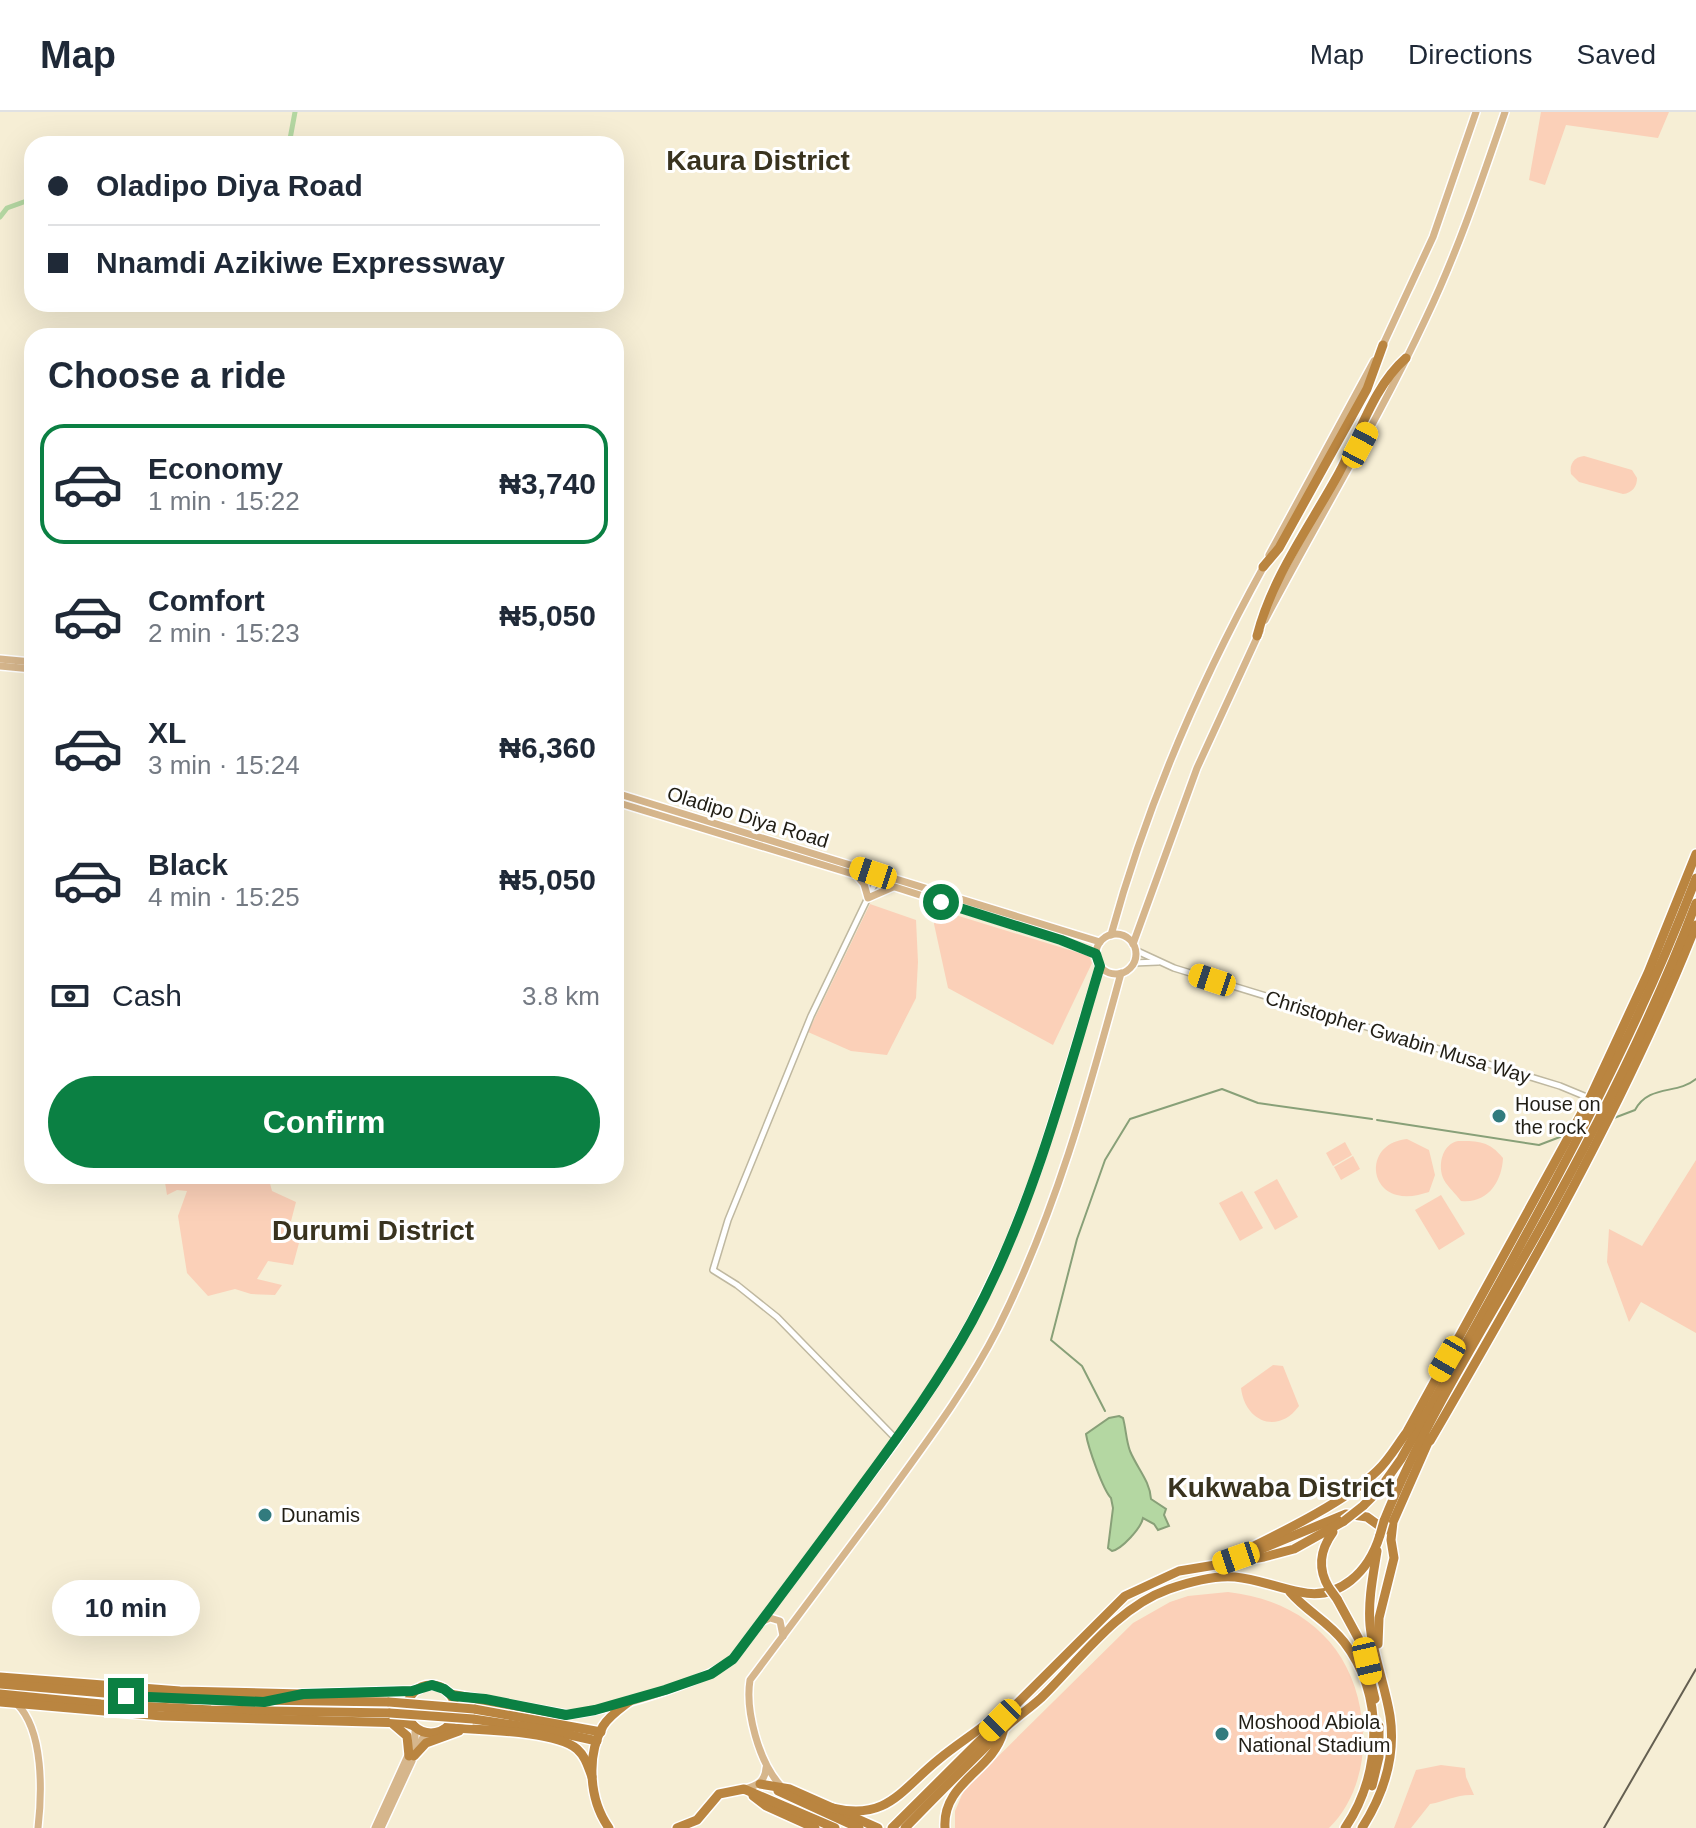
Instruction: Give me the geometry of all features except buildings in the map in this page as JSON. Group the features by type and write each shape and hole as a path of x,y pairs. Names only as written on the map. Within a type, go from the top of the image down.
{"highway":[{"path":"1263,567 1279,548 1367,389 1383,345"},
{"path":"1257,636 1269,599 1383,384 1406,358"},
{"path":"1336,443 1343,450 1350,450"},
{"path":"1286,533 1294,532 1300,540"},
{"path":"1219,1564 1281,1532 1365,1482 1385,1464 1408,1430 1590,1098 1664,937 1696,854"},
{"path":"1378,1671 1379,1618 1393,1568 1391,1540 1395,1515 1430,1441 1545,1237 1642,1049 1687,948 1696,878"},
{"path":"1362,1828 1379,1798 1391,1748 1390,1717 1372,1642 1369,1602 1384,1521 1430,1416 1599,1118 1647,1020 1696,903"},
{"path":"1664,937 1689,920"},
{"path":"892,1828 1125,1596 1179,1571 1294,1549 1343,1522 1363,1506 1391,1474 1460,1372 1519,1256 1524,1222"},
{"path":"1519,1256 1545,1237"},
{"path":"1460,1372 1482,1348"},
{"path":"1408,1430 1430,1416"},
{"path":"1430,1416 1430,1441"},
{"path":"1219,1564 1346,1514 1373,1520 1391,1540"},
{"path":"1343,1522 1328,1539 1322,1553 1323,1573 1362,1645 1374,1689 1380,1739 1376,1772 1367,1801 1348,1828"},
{"path":"905,1828 1123,1615 1149,1598 1186,1584 1219,1577 1250,1579 1313,1594 1340,1588 1362,1571 1379,1537"},
{"path":"1279,1586 1313,1604 1333,1625 1354,1648 1374,1689"},
{"path":"1333,1625 1362,1673 1374,1732"},
{"path":"833,1808 862,1812 883,1807 938,1760 994,1719 1041,1673 1056,1663"},
{"path":"0,1677 148,1689 302,1694 438,1686 450,1694 566,1715"},
{"path":"0,1684 390,1713 429,1733 468,1729 550,1738 599,1737"},
{"path":"148,1689 174,1699"},
{"path":"415,1726 408,1715 408,1703 419,1689"},
{"path":"0,1694 211,1710 474,1714 553,1721 599,1737"},
{"path":"264,1702 302,1694"},
{"path":"443,1730 451,1723 455,1713 450,1694"},
{"path":"592,1777 593,1753 603,1725 630,1701"},
{"path":"0,1702 162,1716 295,1720 390,1713"},
{"path":"162,1716 211,1710"},
{"path":"252,1711 295,1720"},
{"path":"1362,1799 1371,1765 1377,1711"},
{"path":"390,1713 407,1736 411,1756 426,1743 468,1729"},
{"path":"474,1714 584,1738"},
{"path":"945,1828 951,1798 995,1750 1003,1730"},
{"path":"550,1738 580,1751 609,1828"},
{"path":"1348,1828 1376,1772"},
{"path":"760,1784 785,1787 878,1828"},
{"path":"760,1784 859,1828"},
{"path":"677,1828 697,1820 719,1794 744,1789 835,1828"},
{"path":"744,1789 766,1806 815,1828"}],"main road":[{"path":"1111,935 1135,855 1180,738 1263,567 1383,345 1433,237 1476,112"},
{"path":"1100,966 1111,974 1121,973 1133,963 1134,947 1197,768 1257,636 1406,358 1463,232 1505,112"},
{"path":"0,658 24,662"},
{"path":"0,666 24,668"},
{"name":"Oladipo Diya Road","path":"624,795 1100,942"},
{"name":"Oladipo Diya Road","path":"624,804 876,881 1096,954"},
{"path":"856,875 864,884 868,898 893,887"},
{"path":"566,1715 630,1701 711,1674 733,1659 897,1440 956,1350 1003,1258 1048,1138 1100,966 1096,954 1100,942 1111,935 1123,936 1134,947"},
{"path":"744,1789 760,1784 766,1765 750,1710 750,1680 938,1426 996,1330 1033,1253 1061,1180 1121,973"},
{"path":"761,1622 777,1619 783,1626 783,1636"},
{"path":"17,1704 28,1721"},
{"path":"35,1706 28,1712 28,1721 39,1769 36,1828"},
{"path":"411,1756 416,1737 415,1726"},
{"path":"378,1828 411,1756 429,1733"},
{"path":"766,1765 785,1787"}],"street":[{"path":"876,881 811,1016 728,1220 713,1270 777,1317 897,1440"},
{"path":"1134,947 1159,962"},
{"path":"1133,963 1159,962"},
{"name":"Christopher Gwabin Musa Way","path":"1159,962 1560,1086 1590,1098"}],"shaded area":[{"path":"1541,112 1669,112 1658,138 1566,125 1545,185 1529,180"},
{"path":"1584,456 1632,470 1637,478 1635,487 1623,494 1579,482 1571,474 1571,467 1575,459"},
{"path":"870,904 916,920 916,998 887,1055 851,1051 808,1032"},
{"path":"936,909 1089,956 1092,963 1053,1045 948,988 934,924"},
{"path":"1407,1139 1429,1150 1435,1175 1429,1192 1397,1195 1387,1191 1377,1175 1376,1166 1384,1148"},
{"path":"1458,1141 1483,1143 1503,1158 1496,1183 1479,1199 1461,1201 1442,1174 1441,1162 1445,1151"},
{"path":"1345,1142 1352,1155 1333,1166 1326,1153"},
{"path":"1353,1156 1360,1169 1341,1180 1334,1167"},
{"path":"1696,1160 1696,1333 1641,1302 1629,1322 1607,1262 1609,1229 1642,1246"},
{"path":"1277,1179 1298,1217 1275,1230 1254,1192"},
{"path":"165,1184 270,1184 272,1191 296,1202 290,1225 299,1243 293,1265 268,1261 257,1279 282,1285 275,1295 251,1294 235,1289 208,1296 187,1273 178,1216 187,1191 177,1190 167,1195"},
{"path":"1242,1191 1263,1228 1240,1241 1219,1203"},
{"path":"1441,1195 1465,1234 1439,1250 1415,1210"},
{"path":"1273,1365 1283,1366 1299,1406 1291,1415 1272,1422 1264,1421 1249,1409 1241,1388"},
{"path":"1109,1418 1123,1418 1130,1451 1146,1480 1151,1499 1166,1509 1164,1515 1169,1526 1158,1530 1143,1518 1130,1538 1112,1551 1108,1548 1113,1508 1111,1498 1096,1468 1086,1434"},
{"path":"1228,1592 1282,1606 1304,1619 1324,1635 1351,1678 1363,1732 1362,1758 1351,1796 1329,1828 955,1828 955,1811 964,1790 1133,1623 1170,1602 1188,1596"},
{"path":"1441,1765 1465,1768 1474,1795 1430,1804 1411,1828 1394,1828 1416,1770"}],"waterway":[{"path":"291,136 295,112"},
{"path":"0,217 7,208 24,202"},
{"path":"1614,1118 1635,1110 1648,1096 1696,1079"},
{"path":"1105,1411 1082,1366 1051,1340 1077,1239 1105,1160 1130,1119 1222,1089 1258,1103 1372,1119"},
{"path":"1377,1120 1539,1145 1560,1137"}],"tram line":[{"path":"1604,1828 1696,1669"}],"place":[{"name":"House on the rock","path":"1499,1116"},
{"name":"Dunamis","path":"265,1515"},
{"name":"Moshood Abiola National Stadium","path":"1222,1734"}],"district":[{"name":"Kaura District","path":"758,160"},
{"name":"Durumi District","path":"373,1230"},
{"name":"Kukwaba District","path":"1281,1487"}],"route":[{"path":"126,1696 264,1702 303,1694 412,1691 432,1685 453,1696 566,1715 665,1690 711,1674 733,1659 897,1440 972,1320 997,1272 1037,1171 1100,966 1096,954 941,902"}]}
